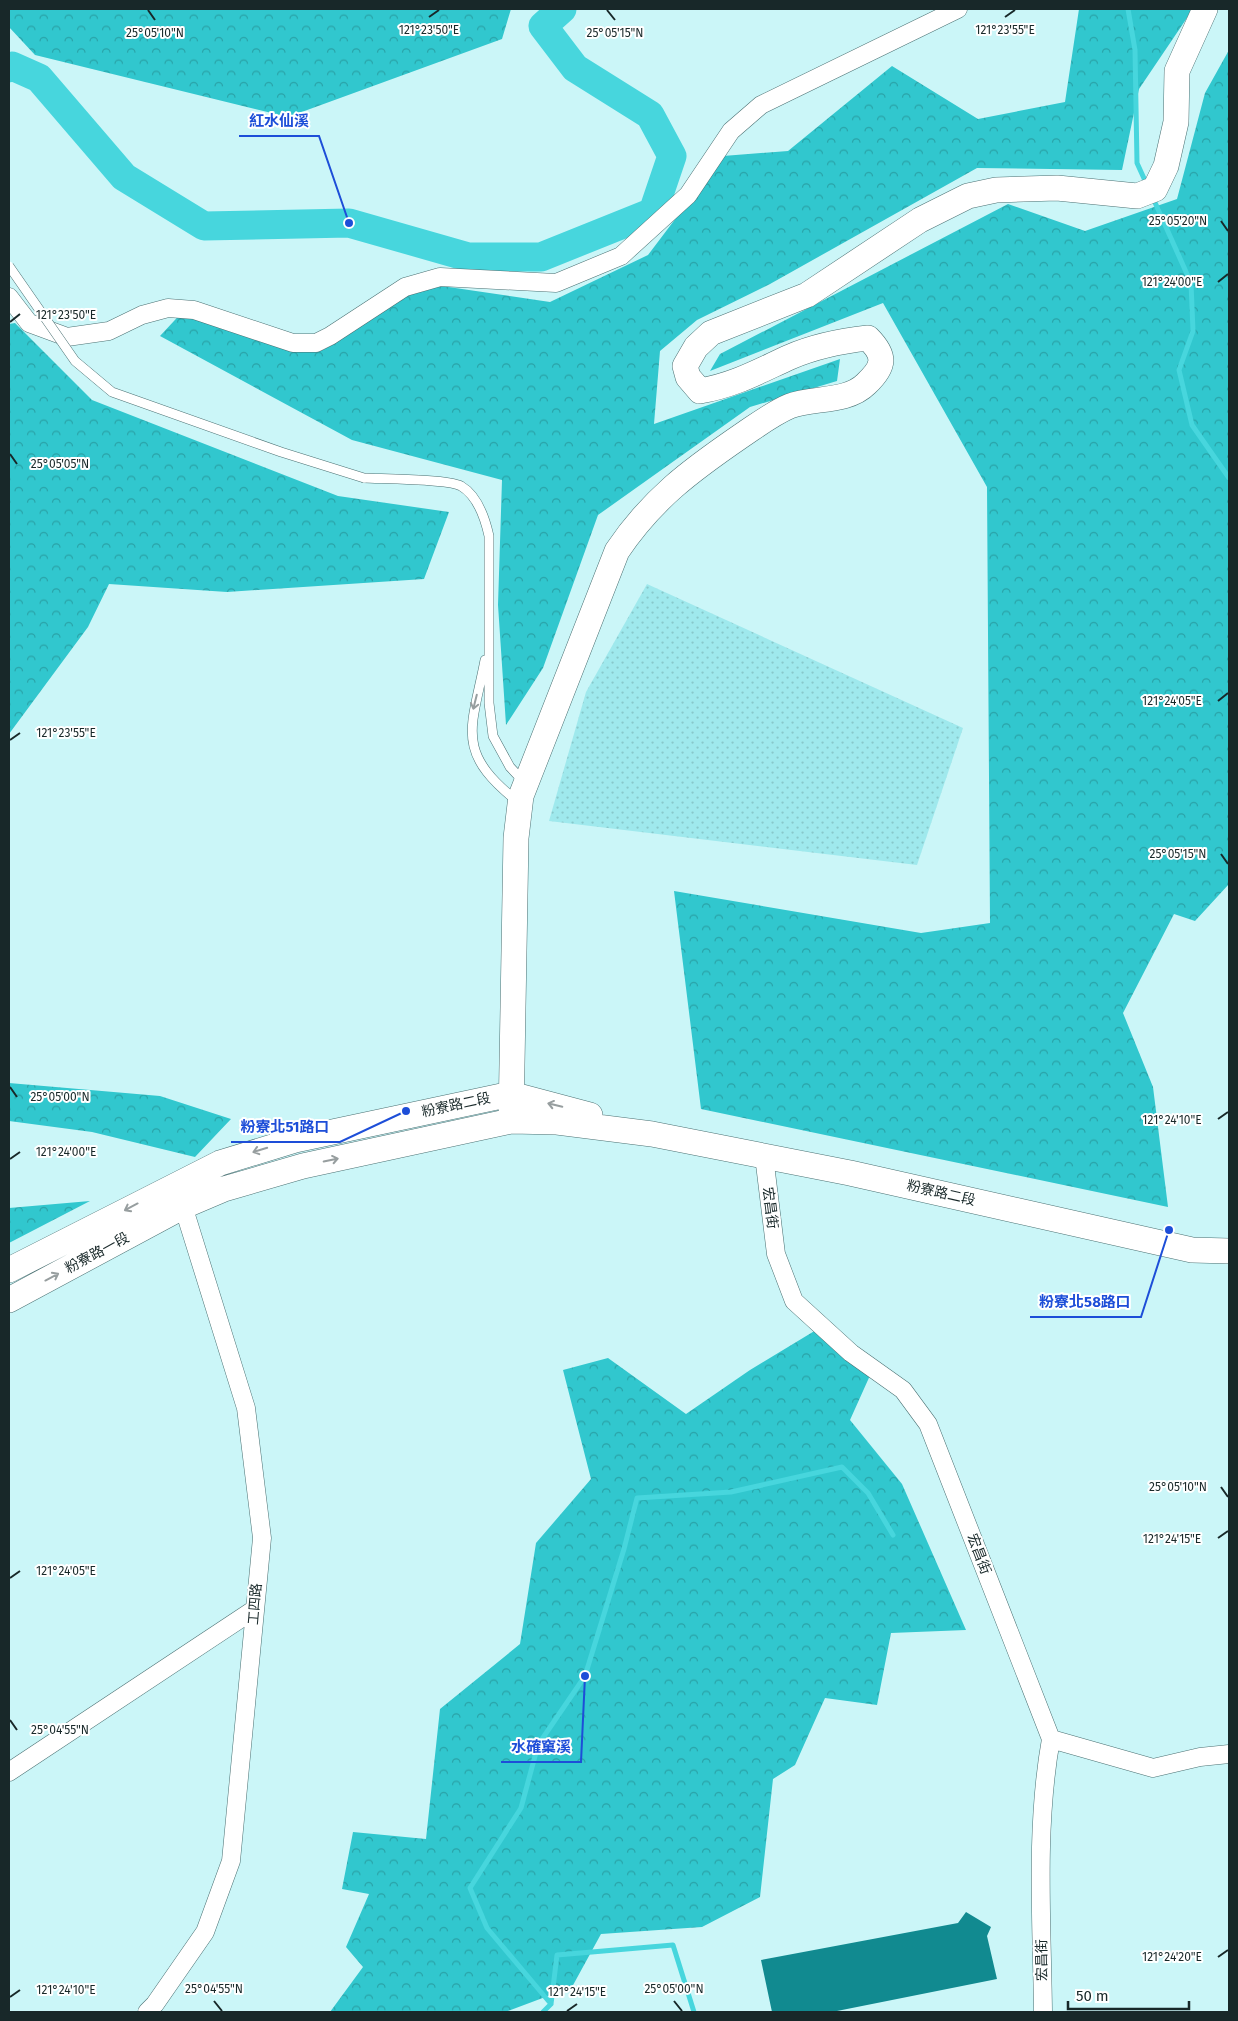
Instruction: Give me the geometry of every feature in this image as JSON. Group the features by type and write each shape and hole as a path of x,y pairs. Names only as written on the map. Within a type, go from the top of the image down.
{"main road":[{"path":"511,1121 516,838 523,794 617,551 636,522 686,474 759,424 790,406 843,395 864,386 875,374 882,360 880,350 868,338 843,341 790,357 760,373 722,388 700,391 688,377 686,366 696,347 711,333 807,295 920,220 968,196 996,190 1056,188 1146,193 1166,166 1176,122 1177,71 1205,9"},
{"name":"粉寮路二段","path":"174,1184 220,1163 295,1140 511,1094 557,1104 652,1134"},
{"name":"粉寮路二段","path":"184,1206 224,1189 303,1166 511,1121 557,1122 652,1134 850,1173 1192,1250 1229,1252"},
{"name":"粉寮路一段","path":"9,1270 174,1184"},
{"name":"粉寮路一段","path":"9,1300 184,1206"}],"street":[{"path":"9,297 29,323 67,337 109,331 142,315 168,308 194,310 293,343 316,343 405,288 440,277 556,284 621,256 688,195 731,131 761,105 958,9"},
{"name":"宏昌街","path":"764,1156 776,1254 794,1301 851,1353 903,1390 928,1424 1051,1739 1044,1774 1042,1881 1043,2012"},
{"name":"工四路","path":"147,2012 156,2004 205,1932 231,1861 262,1538 246,1408 184,1206 174,1184"},
{"path":"9,1772 255,1610"},
{"path":"1051,1739 1153,1768 1200,1756 1229,1754"}],"lane":[{"path":"9,266 75,360 112,392 281,452 364,478 445,482 461,486 475,499 485,518 489,536 489,703 493,736 523,794"},
{"path":"490,638 473,710 471,742 481,764 493,780 523,794"}],"shaded area":[{"path":"647,584 963,728 917,865 549,821 586,692"}],"green space":[{"path":"9,9 511,9 502,39 288,117 35,55 9,27"},
{"path":"1079,9 1193,9 1139,89 1122,170 977,168 770,284 697,320 660,351 654,424 840,359 837,381 750,407 598,515 543,668 506,725 498,605 502,480 352,440 160,336 187,307 295,351 323,350 421,283 550,302 648,255 723,156 788,151 892,66 978,119 1065,102"},
{"path":"1229,50 1229,884 1195,921 1174,914 1123,1013 1153,1087 1168,1207 701,1109 674,891 921,933 990,923 987,487 883,303 710,371 720,354 1008,204 1085,231 1177,199 1205,93"},
{"path":"15,323 92,400 338,496 449,512 424,579 227,592 109,584 88,627 9,734 9,324"},
{"path":"9,1083 160,1096 231,1119 195,1157 92,1132 9,1121"},
{"path":"90,1201 9,1243 9,1208"},
{"path":"826,1324 872,1371 850,1420 902,1484 966,1630 891,1633 877,1705 825,1698 795,1765 773,1779 760,1897 702,1927 601,1934 572,1987 505,2012 330,2012 363,1967 346,1947 369,1894 342,1889 353,1832 426,1839 440,1709 520,1644 536,1543 591,1479 563,1370 608,1358 686,1414 750,1370"}],"building":[{"path":"966,1912 991,1927 987,1936 997,1979 832,2012 772,2012 761,1960 958,1923"}],"waterway":[{"path":"9,68 12,66 39,78 124,177 204,226 349,223 468,257 541,257 653,212 672,156 650,115 575,68 543,26 562,9"},
{"path":"1128,9 1135,50 1137,163 1147,185"},
{"path":"1153,198 1191,283 1193,331 1179,370 1192,425 1229,478"},
{"path":"551,2004 487,1928 470,1888 521,1808 538,1745 585,1676 624,1549 637,1498 731,1492 842,1467 868,1493 893,1535"},
{"path":"551,2004 557,1955 673,1945 694,2012"},
{"path":"543,2012 551,2004"}],"place":[{"name":"紅水仙溪","path":"349,223"},
{"name":"粉寮北51路口","path":"406,1111"},
{"name":"粉寮北58路口","path":"1169,1230"},
{"name":"水確窠溪","path":"585,1676"}]}
